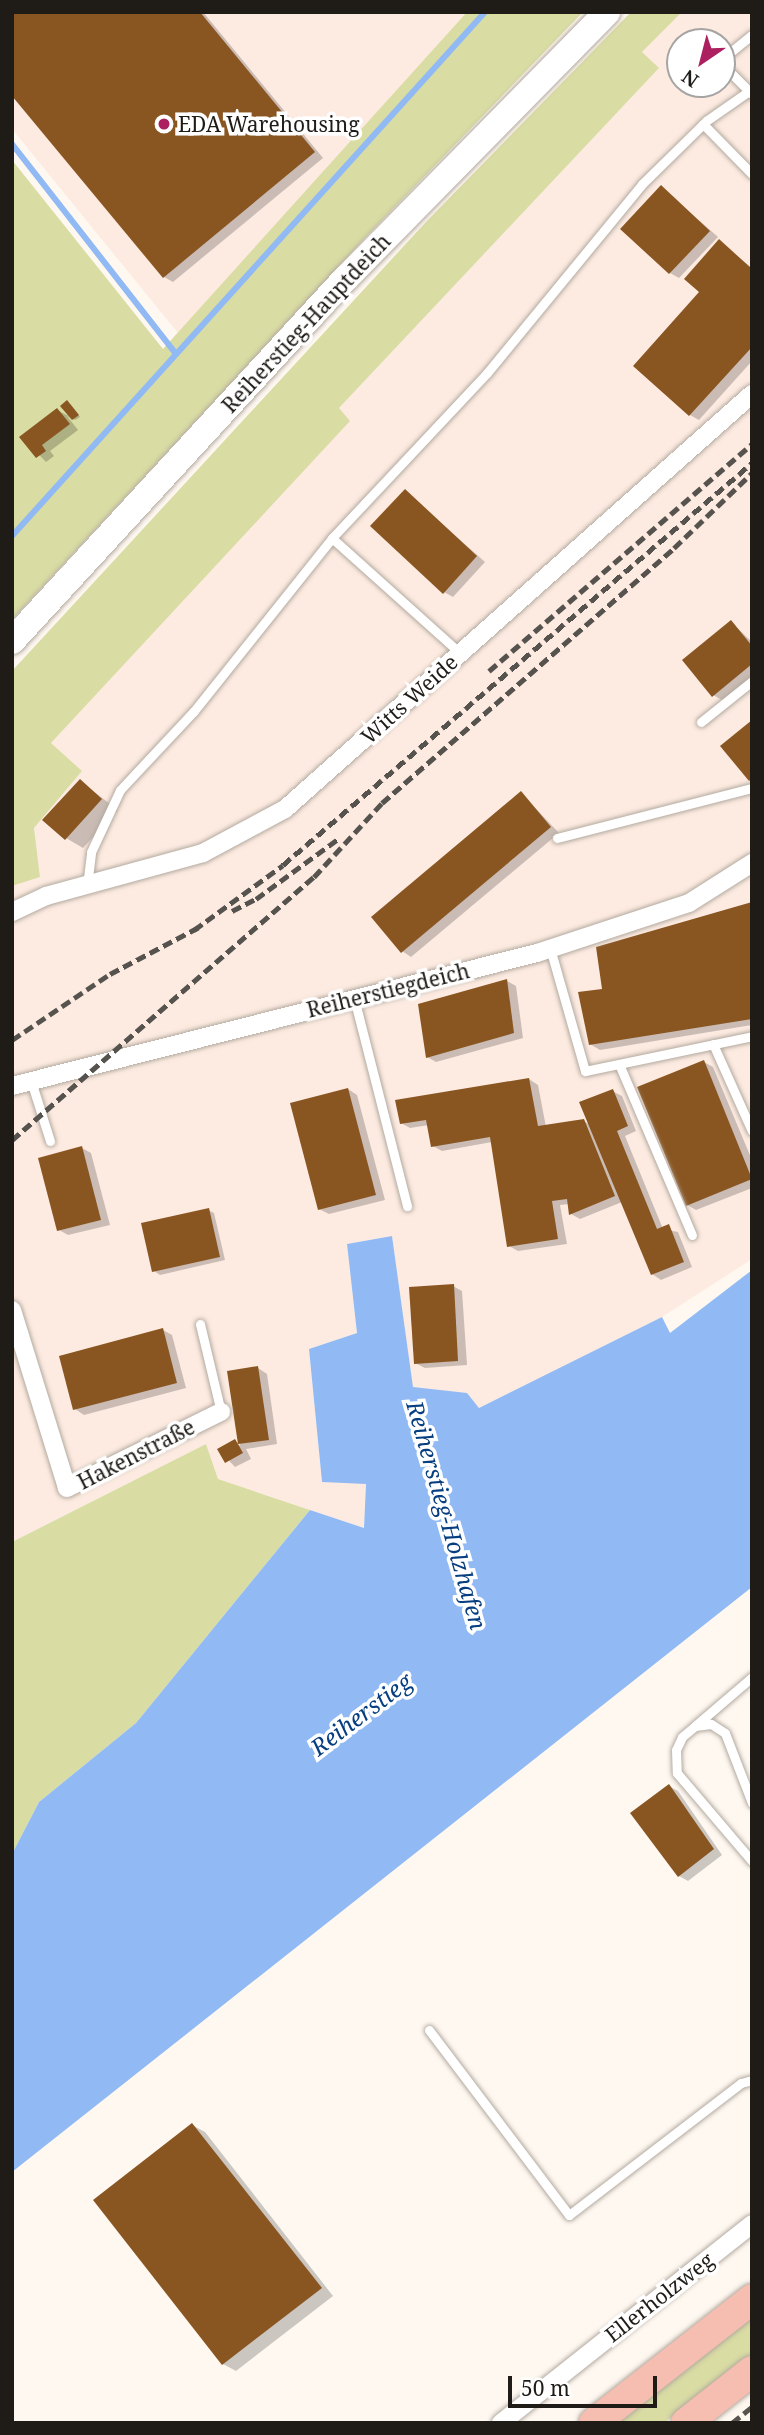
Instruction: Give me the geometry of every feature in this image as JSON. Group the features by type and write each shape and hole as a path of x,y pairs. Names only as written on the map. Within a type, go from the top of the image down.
{"main road":[{"name":"Reiherstieg-Hauptdeich","path":"12,641 347,277 607,12"},
{"path":"594,2423 752,2299"},
{"path":"686,2423 752,2371"}],"street":[{"name":"Witts Weide","path":"12,912 46,896 203,853 285,808 752,394"},
{"name":"Reiherstiegdeich","path":"12,1086 550,948 689,903 752,863"},
{"name":"Hakenstraße","path":"12,1310 67,1488 221,1412"},
{"name":"Ellerholzweg","path":"501,2423 752,2224"}],"lane":[{"path":"736,49 752,35"},
{"path":"86,887 91,852 120,790 194,711 332,538 488,373 642,184 703,124 750,93 736,77"},
{"path":"703,124 752,174"},
{"path":"332,538 460,653"},
{"path":"701,722 752,681"},
{"path":"557,838 752,788"},
{"path":"550,948 585,1071 752,1035"},
{"path":"354,998 407,1206"},
{"path":"713,1044 752,1131"},
{"path":"619,1064 692,1235"},
{"path":"31,1081 50,1141"},
{"path":"200,1324 221,1412"},
{"path":"752,1677 682,1737 676,1751 677,1773 752,1861"},
{"path":"695,1726 711,1724 725,1733 752,1803"},
{"path":"429,2030 569,2215 741,2083 752,2080"}],"shaded area":[{"path":"12,12 467,12 178,333 12,129"},
{"path":"682,12 752,12 752,1259 662,1317 479,1408 466,1393 413,1388 392,1236 347,1244 357,1333 309,1349 322,1482 366,1483 364,1528 218,1479 206,1444 12,1542 12,886 40,877 34,828 82,771 51,743 349,421 339,408 658,69 642,52 666,28"}],"green space":[{"path":"467,12 583,12 364,239 12,620 12,160 163,349"},
{"path":"631,12 682,12 642,52 659,68 339,408 350,421 51,743 82,771 34,828 40,877 12,886 12,671 426,222"},
{"path":"206,1444 218,1479 310,1510 136,1723 39,1802 12,1854 12,1542"},
{"path":"752,2314 752,2354 664,2423 613,2423"}],"water":[{"path":"392,1236 413,1387 467,1393 479,1408 662,1317 670,1333 752,1270 752,1587 12,2172 12,1854 39,1802 136,1723 310,1510 364,1528 366,1484 322,1482 309,1349 357,1333 347,1244"}],"building":[{"name":"EDA Warehousing","path":"12,12 200,12 315,152 163,278 12,96"},
{"path":"661,185 710,231 669,274 620,229"},
{"path":"719,239 752,269 752,347 689,416 633,366 699,292 684,279"},
{"path":"67,400 79,415 72,420 60,406"},
{"path":"57,408 70,424 42,445 46,451 36,458 19,437"},
{"path":"405,489 477,556 443,594 370,526"},
{"path":"731,620 752,646 752,664 712,697 682,660"},
{"path":"752,720 752,779 749,781 720,746"},
{"path":"80,779 102,799 65,840 42,820"},
{"path":"521,791 551,827 401,953 371,917"},
{"path":"752,902 752,1019 589,1045 578,992 602,989 596,947"},
{"path":"507,979 514,1033 426,1058 418,1004"},
{"path":"704,1060 752,1179 686,1206 637,1087"},
{"path":"529,1078 538,1126 584,1119 615,1196 569,1215 567,1199 552,1201 558,1239 507,1247 490,1137 431,1147 426,1120 400,1124 395,1100"},
{"path":"348,1088 376,1195 318,1210 290,1103"},
{"path":"613,1089 628,1126 617,1131 657,1229 669,1224 684,1262 651,1275 579,1102"},
{"path":"82,1146 101,1220 57,1231 38,1158"},
{"path":"209,1208 220,1257 152,1272 141,1223"},
{"path":"454,1284 458,1361 414,1364 409,1287"},
{"path":"163,1328 177,1383 73,1410 59,1356"},
{"path":"258,1366 269,1440 238,1444 227,1371"},
{"path":"235,1439 243,1453 225,1463 217,1449"},
{"path":"669,1784 714,1849 678,1877 630,1813"},
{"path":"192,2123 322,2288 222,2365 93,2200"}],"waterway":[{"path":"12,536 485,12"},
{"path":"12,144 176,354"}],"railway":[{"path":"489,671 752,444"},
{"path":"194,930 283,865 752,463"},
{"path":"12,1140 314,877 382,803 674,548 752,473"},
{"path":"232,911 256,899 338,839"},
{"path":"12,1040 110,974 203,925"},
{"path":"732,2423 752,2407"}],"place":[{"name":"EDA Warehousing","path":"164,124"}],"water label":[{"name":"Reiherstieg-Holzhafen","path":"447,1515"},
{"name":"Reiherstieg","path":"361,1714"}]}
